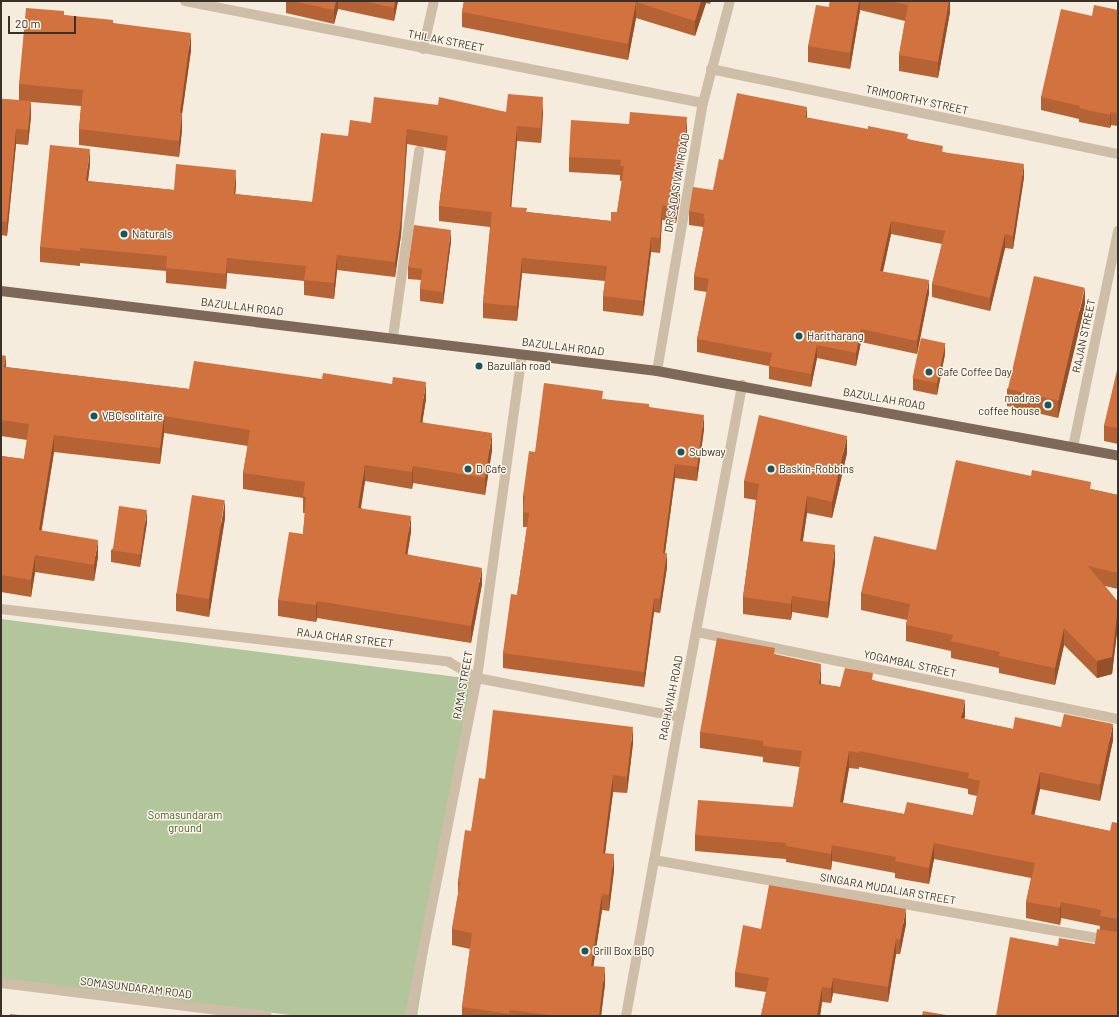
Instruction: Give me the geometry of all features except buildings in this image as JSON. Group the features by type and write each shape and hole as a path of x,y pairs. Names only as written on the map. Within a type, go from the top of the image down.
{"main road":[{"name":"BAZULLAH ROAD","path":"1,291 393,337 657,371 742,385 1118,456"}],"street":[{"name":"THILAK STREET","path":"185,1 703,103"},
{"path":"423,49 434,1"},
{"name":"DR SADASIVAM ROAD","path":"657,371 703,103 710,69 730,1"},
{"name":"TRIMOORTHY STREET","path":"710,69 1118,154"},
{"path":"393,337 419,151"},
{"name":"RAJAN STREET","path":"1073,447 1118,231"},
{"name":"RAMA STREET","path":"410,1016 477,678 522,354"},
{"name":"RAGHAVIAH ROAD","path":"626,1016 742,385"},
{"name":"RAJA CHAR STREET","path":"1,609 449,662 477,678 680,717"},
{"name":"YOGAMBAL STREET","path":"697,632 1118,719"},
{"name":"SINGARA MUDALIAR STREET","path":"654,860 1118,942"},
{"name":"SOMASUNDARAM ROAD","path":"1,983 267,1016"}],"green space":[{"name":"Somasundaram ground","path":"1,619 473,679 417,1016 298,1016 1,979"}],"place":[{"name":"Naturals","path":"124,234"},
{"name":"Haritharang","path":"799,336"},
{"name":"Bazullah road","path":"479,366"},
{"name":"Cafe Coffee Day","path":"929,372"},
{"name":"madras coffee house","path":"1048,405"},
{"name":"VBC solitaire","path":"94,416"},
{"name":"Subway","path":"681,452"},
{"name":"D Cafe","path":"468,469"},
{"name":"Baskin-Robbins","path":"771,469"},
{"name":"Grill Box BBQ","path":"585,951"}]}
